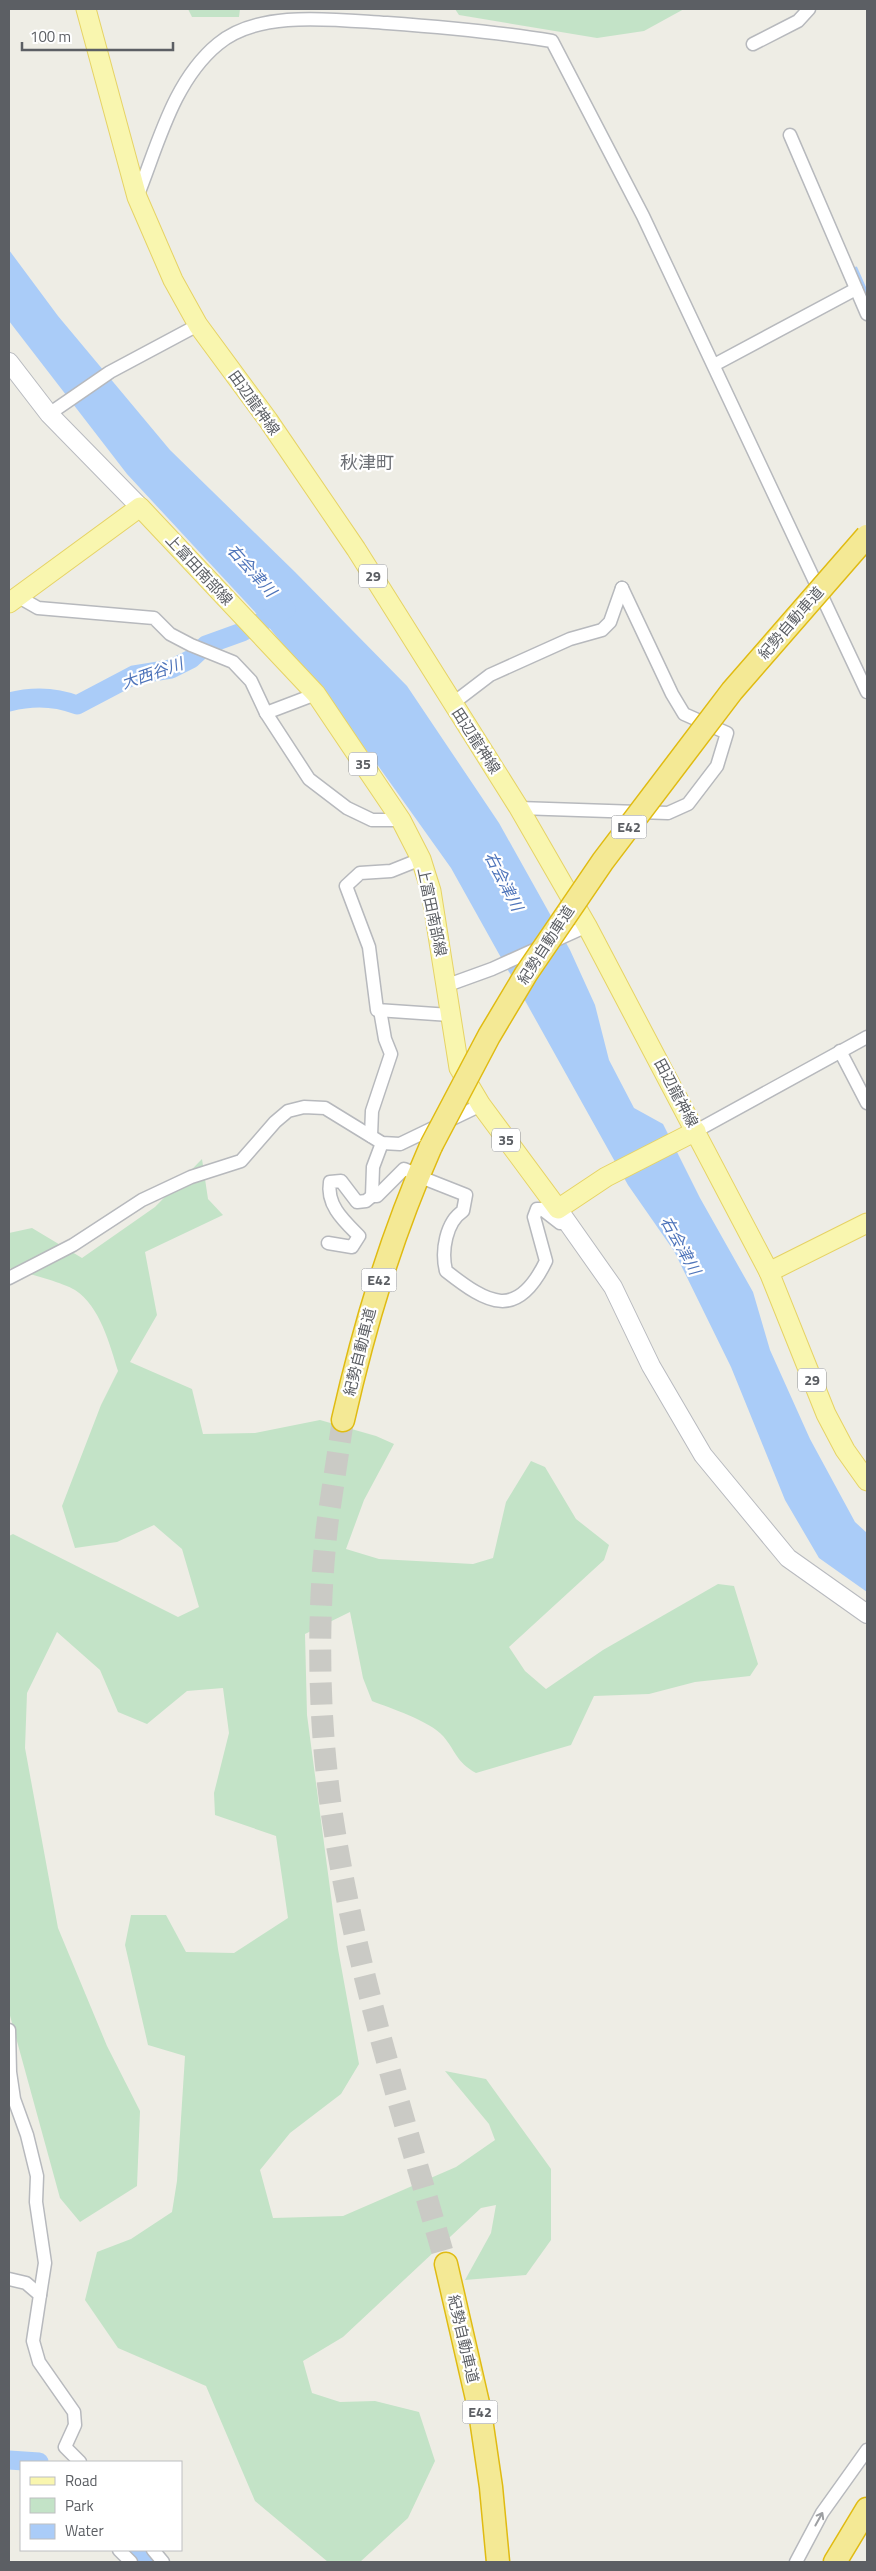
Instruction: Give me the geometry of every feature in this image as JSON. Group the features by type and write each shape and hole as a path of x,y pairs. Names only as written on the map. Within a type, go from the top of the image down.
{"highway":[{"name":"紀勢自動車道","path":"343,1420 377,1287 410,1195 431,1146 489,1036 526,974 603,861 732,691 867,536"},
{"name":"紀勢自動車道","path":"446,2264 480,2412 492,2487 498,2562"},
{"path":"835,2562 867,2509"},
{"path":"852,2562 867,2537"}],"main road":[{"name":"田辺龍神線","path":"86,9 137,197 173,280 198,325 268,420 356,549 518,808 587,926 691,1134 769,1272 826,1414 845,1450 867,1480"},
{"path":"13,600 140,506"},
{"name":"上富田南部線","path":"140,506 316,694 401,820 421,859 431,891 459,1068 481,1104 563,1215"},
{"path":"563,1215 606,1177 691,1134"},
{"path":"769,1272 867,1223"}],"street":[{"path":"753,44 798,21 809,9"},
{"path":"137,197 176,99 196,67 216,45 232,33 278,22 321,20 439,26 513,34 552,41 643,216 714,365 862,663 867,692"},
{"path":"790,135 867,314"},
{"path":"714,365 856,289"},
{"path":"56,410 110,372 198,325"},
{"path":"9,362 56,410 140,506"},
{"path":"452,704 490,675 570,639 602,630 610,622 622,588 672,694 684,714 728,732 717,766 688,804 668,813 518,808"},
{"path":"13,600 38,608 154,618 170,634 191,645 233,662 251,681 266,713 310,779 347,808 372,820 401,820"},
{"path":"266,713 316,694"},
{"path":"372,1196 373,1167 377,1139 372,1111 391,1054 380,1010 377,1010 369,947 346,886 360,873 391,871 421,859"},
{"path":"445,986 492,969 587,926"},
{"path":"380,1010 450,1015"},
{"path":"691,1134 867,1037"},
{"path":"840,1051 867,1103"},
{"path":"9,1278 73,1244 142,1200 191,1177 241,1160 275,1122 288,1112 304,1107 325,1108 377,1139 400,1144 481,1104"},
{"path":"328,1243 352,1247 359,1236 338,1214 328,1192 330,1182 341,1182 357,1202 377,1196 404,1169 409,1171"},
{"path":"428,1180 466,1195 463,1211 454,1217 444,1245 443,1261 446,1271 485,1299 504,1301 517,1297 528,1289 539,1276 546,1261 534,1217 537,1209 542,1209 560,1223 563,1215"},
{"path":"563,1215 613,1287 651,1366 703,1454 788,1558 867,1614"},
{"path":"9,2030 10,2072 14,2099 27,2135 37,2176 36,2202 45,2263 33,2341 39,2362 74,2412 75,2425 65,2447 79,2461"},
{"path":"9,2279 26,2283 40,2295"},
{"path":"796,2562 822,2513 867,2450"},
{"path":"120,2551 130,2562"},
{"path":"154,2551 163,2562"}],"green space":[{"path":"188,9 240,9 239,17 192,17"},
{"path":"455,9 684,9 644,31 597,38 459,15"},
{"path":"202,1159 208,1199 223,1215 145,1252 157,1315 130,1362 192,1389 203,1434 255,1433 320,1420 376,1436 394,1444 364,1500 346,1549 379,1559 473,1564 493,1558 506,1502 531,1461 545,1467 576,1519 609,1545 604,1560 509,1647 525,1671 546,1689 603,1650 718,1584 734,1586 758,1664 750,1676 695,1682 649,1694 594,1696 571,1745 476,1773 464,1765 437,1730 372,1701 363,1678 350,1612 305,1634 307,1715 338,1949 359,2064 341,2094 290,2133 260,2170 273,2218 343,2216 456,2167 495,2140 489,2124 445,2071 486,2079 551,2169 551,2240 526,2275 465,2280 491,2233 496,2205 481,2208 343,2337 303,2361 312,2393 340,2402 375,2401 419,2412 435,2461 408,2518 360,2562 328,2562 255,2501 206,2386 118,2348 85,2300 97,2252 131,2239 172,2212 177,2181 185,2056 148,2045 125,1945 131,1915 166,1915 186,1952 234,1953 288,1918 276,1836 215,1815 214,1793 229,1733 223,1688 187,1691 147,1724 118,1712 100,1670 57,1632 27,1693 25,1748 58,1928 107,2046 140,2111 137,2186 80,2222 60,2198 9,2012 9,1536 13,1534 178,1617 199,1607 182,1549 154,1525 117,1542 75,1548 62,1506 101,1405 118,1371 103,1327 84,1297 75,1290 61,1284 9,1268 9,1233 32,1228 82,1258 155,1207"}],"water":[{"name":"右会津川","path":"9,250 58,316 170,450 295,572 407,686 499,823 570,950 595,1005 609,1060 634,1108 663,1124 700,1198 753,1292 770,1350 810,1439 855,1522 867,1533 867,1592 819,1558 785,1500 731,1367 674,1251 628,1185 451,868 374,760 268,626 127,474 9,321"}],"waterway":[{"path":"856,268 867,293"},
{"name":"大西谷川","path":"9,702 43,698 77,705 134,675 171,669 191,659 206,645 242,632 286,609"},
{"path":"9,2460 24,2461"},
{"path":"137,2551 146,2562"}],"tunnel":[{"path":"343,1420 328,1519 320,1631 320,1670 328,1784 354,1933 382,2044 446,2264"}],"district":[{"name":"秋津町","path":"367,463"}]}
